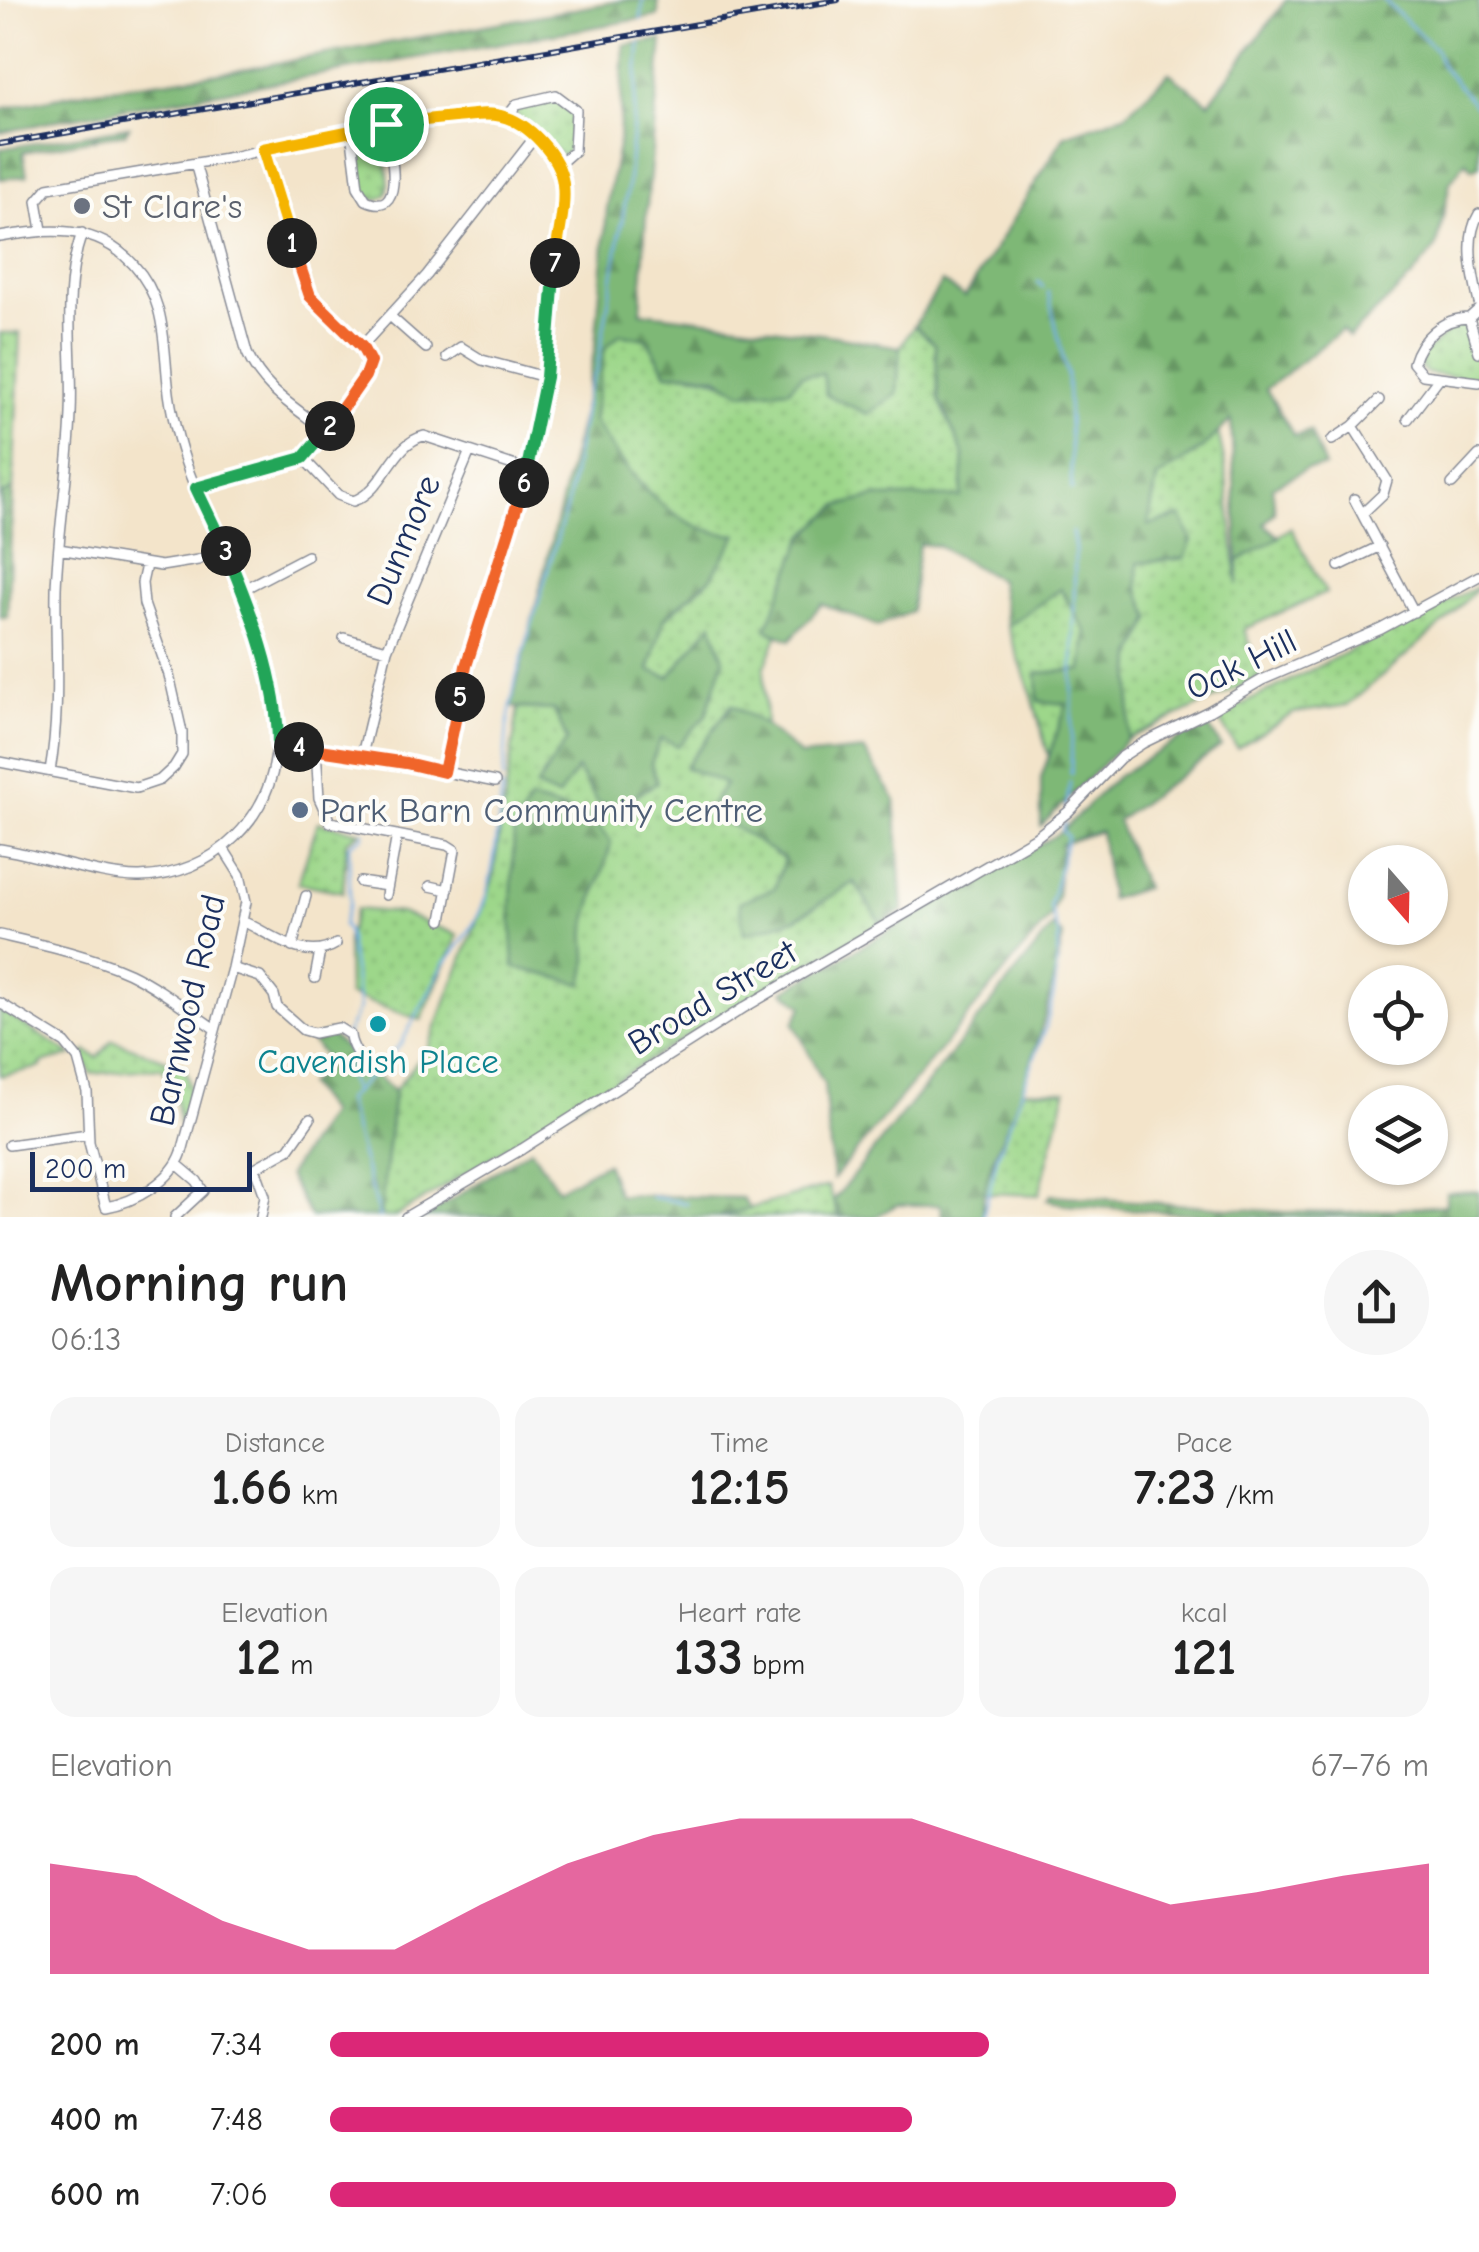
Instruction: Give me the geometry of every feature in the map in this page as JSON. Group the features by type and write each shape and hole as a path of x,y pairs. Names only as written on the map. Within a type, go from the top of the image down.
{"street":[{"path":"507,117 517,104 556,95 576,110 574,150 558,166"},
{"path":"42,230 38,201 48,188 386,124 487,114 507,117 534,138 558,166 564,189 546,377 528,470 466,666 444,772"},
{"path":"351,130 358,187 366,200 378,204 385,201 393,188 386,124"},
{"path":"362,347 391,317 534,138"},
{"path":"196,488 303,458 327,432 370,368 362,347 310,296 263,149"},
{"path":"195,163 247,354 256,373 327,432"},
{"path":"1479,214 1471,238 1479,306 1469,318 1446,323 1420,346 1414,368 1423,375 1479,382"},
{"path":"0,237 42,230 82,233 118,250 147,281 162,314 173,415 196,488 242,590 271,687 278,745 272,777 260,804 241,831 223,848 184,870 140,878 0,849"},
{"path":"50,771 58,706 59,549 71,412 68,297 72,260 82,233"},
{"path":"391,317 426,348"},
{"path":"1469,318 1479,352"},
{"path":"446,356 463,342 482,360 546,377"},
{"path":"1408,418 1439,378"},
{"path":"1332,440 1379,400"},
{"path":"1353,426 1387,480 1383,494 1363,513"},
{"path":"303,458 338,496 353,501 369,492 416,438 433,436 528,470"},
{"name":"Dunmore","path":"362,756 387,650 470,451"},
{"path":"1452,484 1479,455"},
{"path":"1354,499 1414,612"},
{"path":"1339,566 1380,546"},
{"path":"59,549 146,565 175,565 225,549"},
{"path":"242,590 307,557"},
{"path":"0,762 136,788 160,780 174,768 182,754 182,732 169,674 144,604 142,583 146,565"},
{"name":"Oak Hill","path":"1048,829 1120,758 1156,735 1209,711 1262,680 1414,612 1479,576"},
{"name":"Dunmore","path":"342,638 387,650"},
{"path":"278,745 316,748 495,782"},
{"path":"316,748 319,798 330,822 447,845 454,850 442,920"},
{"name":"Broad Street","path":"406,1217 522,1149 745,1007 1048,829"},
{"path":"360,882 387,890 397,835"},
{"name":"Barnwood Road","path":"106,1207 118,1205 152,1186 178,1164 232,968 246,896 223,848"},
{"path":"430,886 448,890"},
{"path":"292,946 306,896"},
{"path":"242,921 292,946 320,952 336,944"},
{"path":"0,935 127,972 216,1029"},
{"path":"315,978 320,952"},
{"path":"232,968 260,976 278,1007 303,1030 314,1033 339,1028 350,1035 351,1046 362,1058 363,1068"},
{"path":"0,1003 65,1044 78,1059 87,1092 88,1134 106,1207 96,1217"},
{"path":"261,1217 265,1196 254,1168 290,1149 310,1119"},
{"path":"9,1145 88,1134"},
{"path":"175,1217 203,1191 178,1164"}],"green space":[{"path":"625,0 658,0 658,16 0,133 0,109"},
{"path":"1286,0 1479,0 1479,165 1472,169 1466,161 1450,182 1437,246 1412,277 1349,337 1342,330 1266,389 1294,436 1310,431 1325,467 1307,469 1272,487 1275,512 1264,524 1279,537 1238,561 1231,420 1203,448 1157,478 1148,525 1181,516 1192,540 1185,558 1138,563 1138,589 1151,618 1133,657 1128,739 1041,826 1041,778 1067,704 1038,701 1037,673 1082,670 1086,632 1061,589 1007,626 999,580 938,546 919,544 911,611 878,626 822,604 790,640 766,629 804,536 838,506 875,497 961,497 964,456 939,399 935,344 914,326 942,282 965,297 1065,135 1125,115 1169,73 1209,103"},
{"path":"662,40 641,312 900,347 897,394 868,414 826,395 823,374 802,375 789,389 743,393 717,377 667,373 647,339 620,334 605,348 593,420 606,440 635,478 671,511 713,532 737,535 711,578 664,619 649,670 669,677 712,623 724,659 706,715 678,746 661,738 651,763 657,783 617,806 598,803 577,769 558,797 536,787 567,740 554,710 511,707 595,347 608,198 619,141 624,45"},
{"path":"555,99 573,112 570,149 563,157 515,114 517,107"},
{"path":"129,127 125,133 23,152 27,176 0,179 0,149"},
{"path":"384,134 389,184 386,195 377,200 367,198 361,188 355,137"},
{"path":"1463,323 1474,341 1479,377 1474,380 1427,373 1419,366 1423,350 1452,329 1452,325"},
{"path":"914,326 935,344 939,399 964,456 961,498 875,497 838,506 767,629 778,634 764,669 766,726 732,705 686,768 726,784 709,810 785,859 775,888 795,919 855,882 881,923 726,1012 395,1217 380,1217 394,1091 428,1048 493,879 518,708 555,710 567,740 537,786 577,768 651,763 661,737 669,677 649,671 664,619 711,578 736,535 712,532 670,511 635,478 605,439 592,420 605,348 620,333 647,339 667,373 707,377 744,393 802,375 824,374 897,394 900,347"},
{"path":"0,333 20,333 13,490 2,495 0,589"},
{"path":"1218,430 1238,585 1238,561 1291,528 1326,593 1244,629 1261,677 1128,739 1133,656 1151,618 1138,589 1138,563 1184,558 1148,526 1157,478 1203,448"},
{"path":"13,490 7,617 0,617 2,494"},
{"path":"1479,586 1448,619 1348,705 1294,713 1237,748 1217,717"},
{"path":"1060,588 1086,632 1083,670 1038,673 1067,704 1049,758 1007,626"},
{"path":"732,705 766,726 801,756 864,750 895,799 903,911 881,923 854,882 795,919 744,934 739,902 775,888 784,859 708,810 725,784 685,767"},
{"path":"1206,723 1221,746 1117,821 1145,888 1110,899 1100,831 1061,844 1057,898 1050,917 833,1179 824,1084 794,1023 803,1006 784,991 1061,832 1116,777"},
{"path":"530,800 590,817 611,842 587,919 587,961 582,984 514,967 514,830"},
{"path":"318,822 361,832 347,841 343,892 298,883"},
{"path":"356,909 401,913 458,935 421,1020 348,995 347,940"},
{"path":"1053,926 1063,936 1051,993 1024,1085 986,1183 983,1217 942,1217 940,1205 897,1205 875,1217 839,1217 833,1201"},
{"path":"0,1010 72,1055 0,1076"},
{"path":"328,1033 394,1091 380,1217 310,1217 288,1175 329,1113 307,1084 331,1066 312,1041"},
{"path":"112,1040 185,1067 190,1086 185,1119 179,1123 174,1085 161,1068 91,1074 83,1055 86,1051 98,1058"},
{"path":"1023,1090 1066,1091 1039,1195 985,1193 985,1185"},
{"path":"531,1149 558,1189 606,1163 618,1195 742,1198 750,1209 717,1217 425,1217"},
{"path":"828,1186 839,1217 717,1217 733,1213"},
{"path":"1479,1191 1479,1217 1239,1217 1068,1205 1047,1200 1051,1195 1282,1212 1349,1213 1446,1205 1446,1193"}],"waterway":[{"path":"641,20 643,0"},
{"path":"1384,0 1437,51 1441,65 1479,110"},
{"path":"503,780 516,678 568,502 587,392 597,369 628,186 640,42"},
{"path":"1038,282 1043,287"},
{"path":"1048,292 1067,375 1072,490"},
{"path":"1071,774 1075,549 1072,532"},
{"path":"1066,809 1070,782"},
{"path":"379,1217 346,1100 401,1044 444,964 480,913 493,864 502,787"},
{"path":"365,823 370,800"},
{"path":"983,1217 998,1154 1046,1027 1054,993 1059,937 1050,906 1067,837 1062,830 1064,822"},
{"path":"345,917 350,902 349,845 364,831"},
{"path":"345,918 343,925 348,933 359,1008 344,1038 352,1058 346,1071 353,1090"},
{"path":"651,1197 686,1203"}],"railway":[{"path":"0,144 838,0"}],"place":[{"name":"St Clare's","path":"82,206"},
{"name":"Park Barn Community Centre","path":"300,810"},
{"name":"Cavendish Place","path":"378,1024"}],"route":[{"path":"487,114 507,117 552,156 564,189 546,377 534,442 512,525 466,666 444,772 316,748 278,745 273,699 252,621 225,549 196,488 303,458 327,432 370,368 362,347 310,296 263,149 386,124 487,114"}]}
